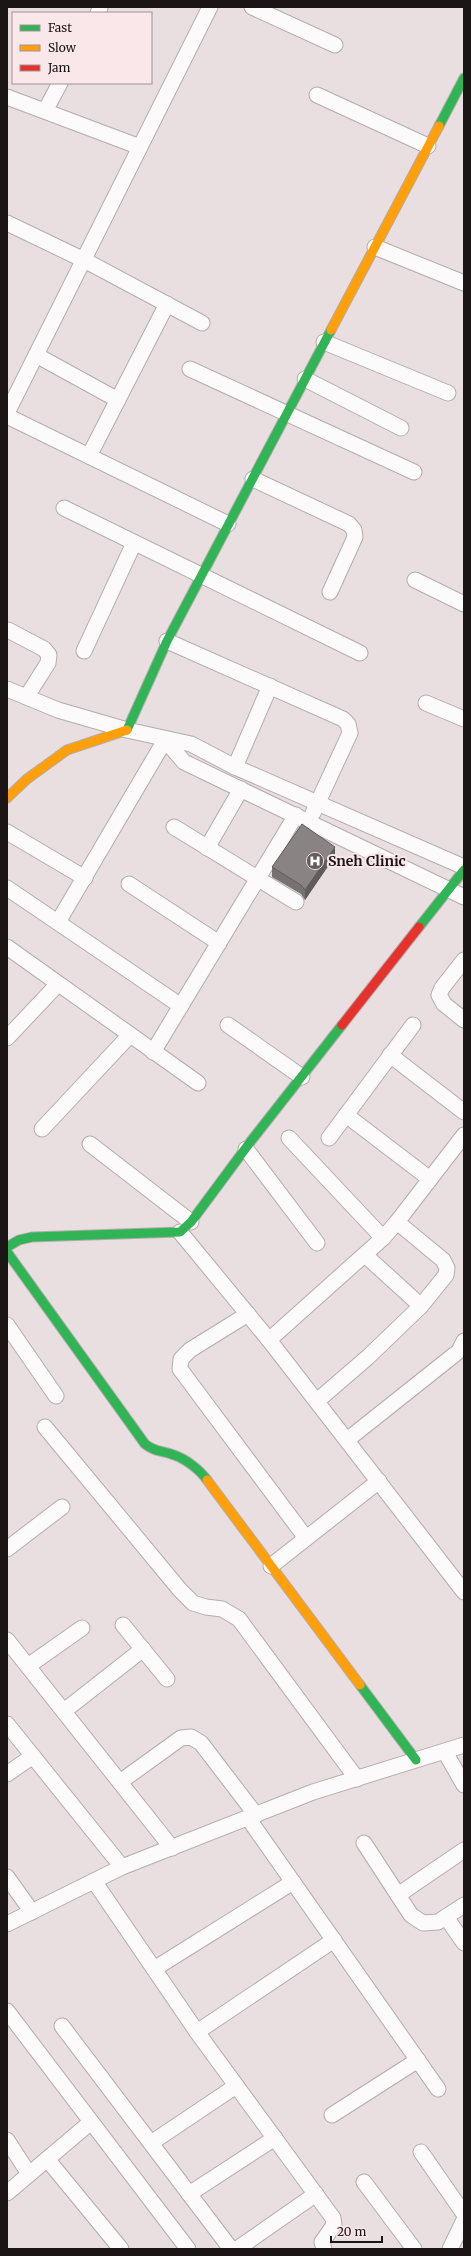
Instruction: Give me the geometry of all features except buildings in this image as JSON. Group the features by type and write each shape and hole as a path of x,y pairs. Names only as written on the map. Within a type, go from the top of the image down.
{"street":[{"path":"7,413 210,7"},
{"path":"252,7 335,45"},
{"path":"7,798 27,779 67,750 127,730 167,641 464,78"},
{"path":"44,111 59,84"},
{"path":"317,95 428,146"},
{"path":"7,97 140,147"},
{"path":"7,223 84,260 202,323"},
{"path":"375,247 464,283"},
{"path":"89,456 167,304"},
{"path":"324,342 448,393"},
{"path":"36,355 118,400"},
{"path":"190,369 414,472"},
{"path":"305,379 401,428"},
{"path":"7,416 228,524"},
{"path":"253,478 349,524 354,530 355,537 330,592"},
{"path":"64,508 360,653"},
{"path":"84,651 134,543"},
{"path":"415,580 464,604"},
{"path":"8,630 44,649 49,655 48,663 27,696"},
{"path":"167,641 343,719 348,724 350,733 309,822"},
{"path":"235,768 270,686"},
{"path":"7,689 58,710 165,740 191,744 235,768 464,867"},
{"path":"426,703 464,719"},
{"path":"165,740 184,762 464,897"},
{"path":"58,922 165,740"},
{"path":"206,848 241,789"},
{"path":"153,1052 296,815"},
{"path":"174,826 206,848 296,902"},
{"path":"7,832 85,878"},
{"path":"416,1760 205,1477 173,1455 156,1454 145,1444 7,1247 19,1240 32,1238 185,1227 464,870"},
{"path":"129,884 219,943"},
{"path":"7,888 181,1006"},
{"path":"7,948 198,1083"},
{"path":"464,960 442,988 439,995 444,1004 464,1020"},
{"path":"7,1038 58,984"},
{"path":"228,1025 302,1077"},
{"path":"329,1138 412,1025"},
{"path":"42,1130 130,1035"},
{"path":"390,1055 464,1112"},
{"path":"346,1115 430,1179"},
{"path":"289,1138 382,1238"},
{"path":"90,1144 185,1227 248,1314 464,1592"},
{"path":"269,1340 365,1255 382,1238 397,1222 430,1179 462,1144"},
{"path":"246,1149 317,1243"},
{"path":"316,1401 368,1357 421,1306 446,1275 447,1268 442,1260 397,1222"},
{"path":"365,1255 421,1306"},
{"path":"248,1314 190,1350 181,1359 180,1369 306,1538"},
{"path":"10,1335 56,1396"},
{"path":"346,1440 459,1351 464,1341"},
{"path":"45,1427 180,1590 193,1603 206,1607 222,1608 239,1619 357,1779"},
{"path":"271,1566 379,1481"},
{"path":"7,1548 62,1507"},
{"path":"123,1625 167,1679"},
{"path":"28,1666 82,1628"},
{"path":"7,1640 172,1848"},
{"path":"64,1711 143,1649"},
{"path":"7,1724 122,1867"},
{"path":"120,1782 181,1738 191,1737 201,1743 252,1816 293,1882 438,2089"},
{"path":"7,1924 122,1867 313,1792 464,1745"},
{"path":"444,1752 464,1785"},
{"path":"7,1774 33,1756"},
{"path":"364,1842 411,1914 423,1923 438,1922 464,1905"},
{"path":"398,1894 464,1850"},
{"path":"7,1877 32,1912"},
{"path":"94,1881 197,2032 333,2218 334,2225 322,2242 324,2249"},
{"path":"154,1969 293,1882"},
{"path":"446,1917 464,1943"},
{"path":"197,2032 334,1940"},
{"path":"7,2011 188,2249"},
{"path":"62,2026 231,2249"},
{"path":"332,2115 418,2060"},
{"path":"151,2143 236,2086"},
{"path":"7,2193 91,2122"},
{"path":"190,2194 275,2138"},
{"path":"7,2140 29,2174"},
{"path":"421,2152 464,2214"},
{"path":"48,2159 121,2249"},
{"path":"364,2182 414,2249"},
{"path":"237,2249 316,2194"},
{"path":"450,2249 464,2220"}],"traffic: fast":[{"path":"439,126 464,78"},
{"path":"127,730 167,641 331,330"},
{"path":"419,927 464,870"},
{"path":"7,1247 19,1240 32,1237 180,1232 191,1222 251,1141 342,1025"},
{"path":"7,1252 145,1444 152,1449 170,1453 183,1459 197,1469 207,1480"},
{"path":"360,1685 416,1760"}],"traffic: slow":[{"path":"331,330 439,126"},
{"path":"7,798 27,779 67,750 127,730"},
{"path":"207,1480 360,1685"}],"traffic: jam":[{"path":"342,1025 419,927"}],"place":[{"name":"Sneh Clinic","path":"315,861"}]}
